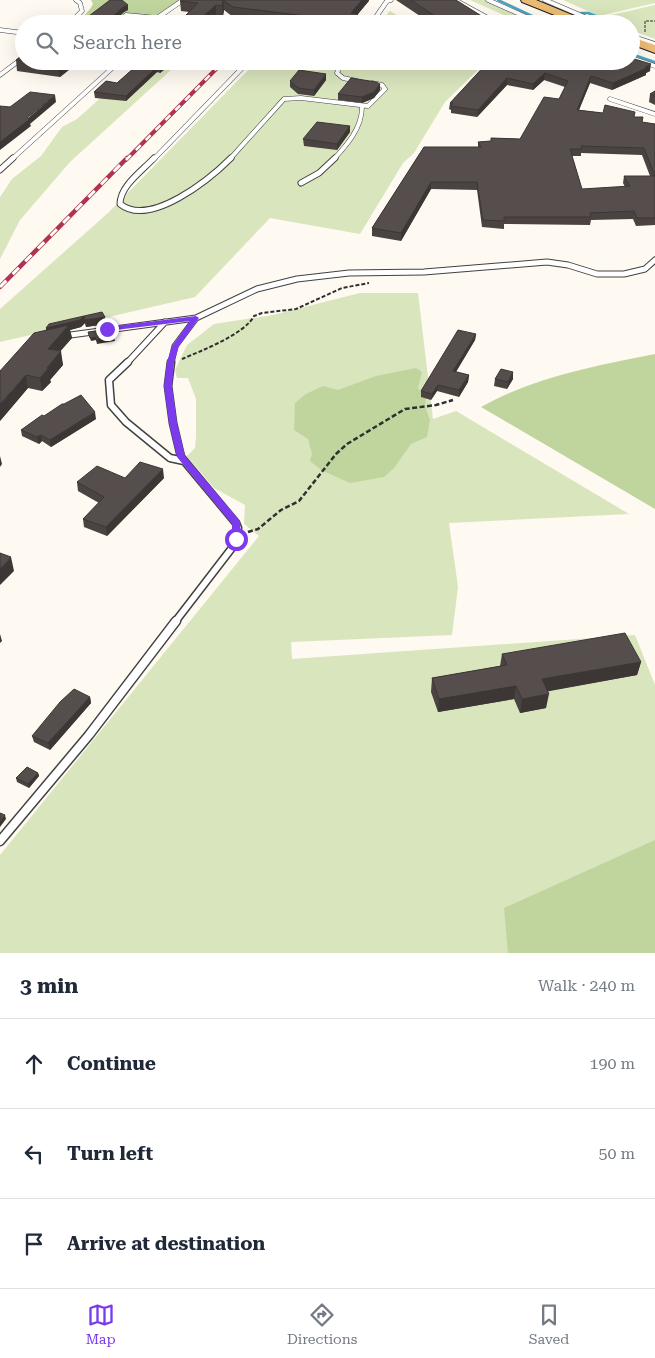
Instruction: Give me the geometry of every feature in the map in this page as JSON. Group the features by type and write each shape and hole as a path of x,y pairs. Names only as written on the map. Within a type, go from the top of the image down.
{"main road":[{"path":"510,0 547,15"},
{"path":"526,0 565,15"},
{"path":"640,51 655,57"}],"lane":[{"path":"76,0 80,3 82,11 78,15"},
{"path":"161,15 183,0"},
{"path":"377,15 387,1 391,0"},
{"path":"455,0 482,15"},
{"path":"488,0 522,15"},
{"path":"545,0 580,15"},
{"path":"0,30 15,32"},
{"path":"650,45 655,44"},
{"path":"640,61 655,66"},
{"path":"0,75 15,64"},
{"path":"0,170 110,70"},
{"path":"240,70 126,187 120,197 120,204 123,208 143,210 173,201 189,193 202,184 242,146 284,99 301,98 362,107 368,106 384,92 385,89 377,84 341,78 337,73 338,70"},
{"path":"610,99 655,114"},
{"path":"301,183 312,179 322,171 351,140 363,118 362,107"},
{"path":"60,337 78,332 196,318 257,289 305,278 349,273 424,272 547,262 568,265 597,274 624,274 645,269 655,260"},
{"path":"0,841 95,727 231,551 237,536 236,523 181,457 173,423 168,386 171,362 175,346 196,318"},
{"path":"164,322 136,354 109,380 109,394 111,405 126,422 170,458 184,460"}],"path":[{"path":"650,45 645,21 655,21"},
{"path":"171,362 192,356 220,343 251,322 254,316 262,313 296,309 325,294 342,288 373,283"},
{"path":"237,536 258,529 281,510 299,501 336,454 347,444 394,414 405,409 436,405 453,400"}],"green space":[{"path":"91,0 181,0 165,15 85,15 93,4"},
{"path":"470,0 489,0 520,15 504,15"},
{"path":"563,0 655,0 655,3 597,15"},
{"path":"655,5 655,39 640,33 640,15 611,15"},
{"path":"390,11 397,15 386,15"},
{"path":"132,70 171,70 70,162 20,220 0,259 0,197 12,179 41,156 62,127 77,119"},
{"path":"248,70 478,70 445,102 414,153 403,163 360,234 270,218 195,297 0,342 0,309 108,213"},
{"path":"360,293 418,293 433,419 456,411 629,514 449,523 458,587 452,635 291,642 292,659 635,635 655,685 655,853 614,953 0,953 0,855 259,536 244,524 245,505 214,488 187,456 195,448 196,399 188,378 177,378 175,370 187,345 214,324 273,315"},
{"path":"655,354 655,509 481,407 544,380 588,368"},
{"path":"416,368 422,372 418,388 426,397 425,406 430,420 427,437 411,444 394,468 384,477 350,483 321,470 310,461 312,454 308,439 294,430 295,403 306,394 323,386 338,390 376,376"},
{"path":"655,840 655,953 508,953 504,908"}],"building":[{"path":"110,0 122,0 128,5 114,15 90,15"},
{"path":"223,0 222,6 216,5 205,15 186,15 198,3 180,1"},
{"path":"223,0 362,0 351,13 357,15 298,15 233,7"},
{"path":"411,0 456,0 480,15 434,15"},
{"path":"640,61 651,64 645,67 647,68 613,83 591,76 577,110 603,113 605,105 635,112 634,117 643,117 642,122 655,124 655,176 655,218 637,218 634,211 590,213 591,217 504,217 504,221 483,220 477,182 431,182 401,233 372,228 424,147 481,147 478,142 491,141 491,138 520,139 544,97 559,99 568,81 545,73 533,84 507,78 478,110 451,106 453,103 450,103 481,70 640,70","holes":["581,146 644,148 655,176 624,176 630,186 582,189 570,149 582,149"]},
{"path":"132,70 154,70 126,96 94,92 106,81 117,83"},
{"path":"299,70 326,74 314,90 298,88 290,81"},
{"path":"351,78 380,84 374,92 362,97 338,94"},
{"path":"30,92 55,95 27,118 30,119 0,142 0,106 10,107"},
{"path":"317,122 350,126 337,144 303,139"},
{"path":"102,312 105,317 85,320 84,316"},
{"path":"84,316 80,320 46,328 49,324"},
{"path":"69,325 48,349 61,351 48,369 40,378 26,375 0,404 0,371 34,333"},
{"path":"110,329 114,337 96,340 95,337 90,338 88,332"},
{"path":"458,330 476,334 453,371 469,375 459,390 438,385 432,394 421,391"},
{"path":"501,369 513,372 508,382 495,379"},
{"path":"81,395 95,412 50,440 41,435 37,437 21,430 42,415 44,416 62,404"},
{"path":"140,462 163,469 106,527 83,519 104,497 77,482 97,466 125,478"},
{"path":"0,553 11,557 0,569"},
{"path":"625,633 641,662 542,679 549,694 522,699 516,686 439,699 432,678 507,665 502,654"},
{"path":"74,689 90,697 48,743 32,736 60,702"},
{"path":"27,767 38,773 28,784 16,778"},
{"path":"0,813 5,815 0,822"}],"waterway":[{"path":"498,0 530,15"},
{"path":"581,13 593,15"},
{"path":"640,57 655,62"}],"railway":[{"path":"126,160 215,70"},
{"path":"0,287 127,158"}],"route":[{"path":"107,329 196,318 175,346 171,362 168,386 173,423 181,457 236,523 238,528 236,539"}]}
